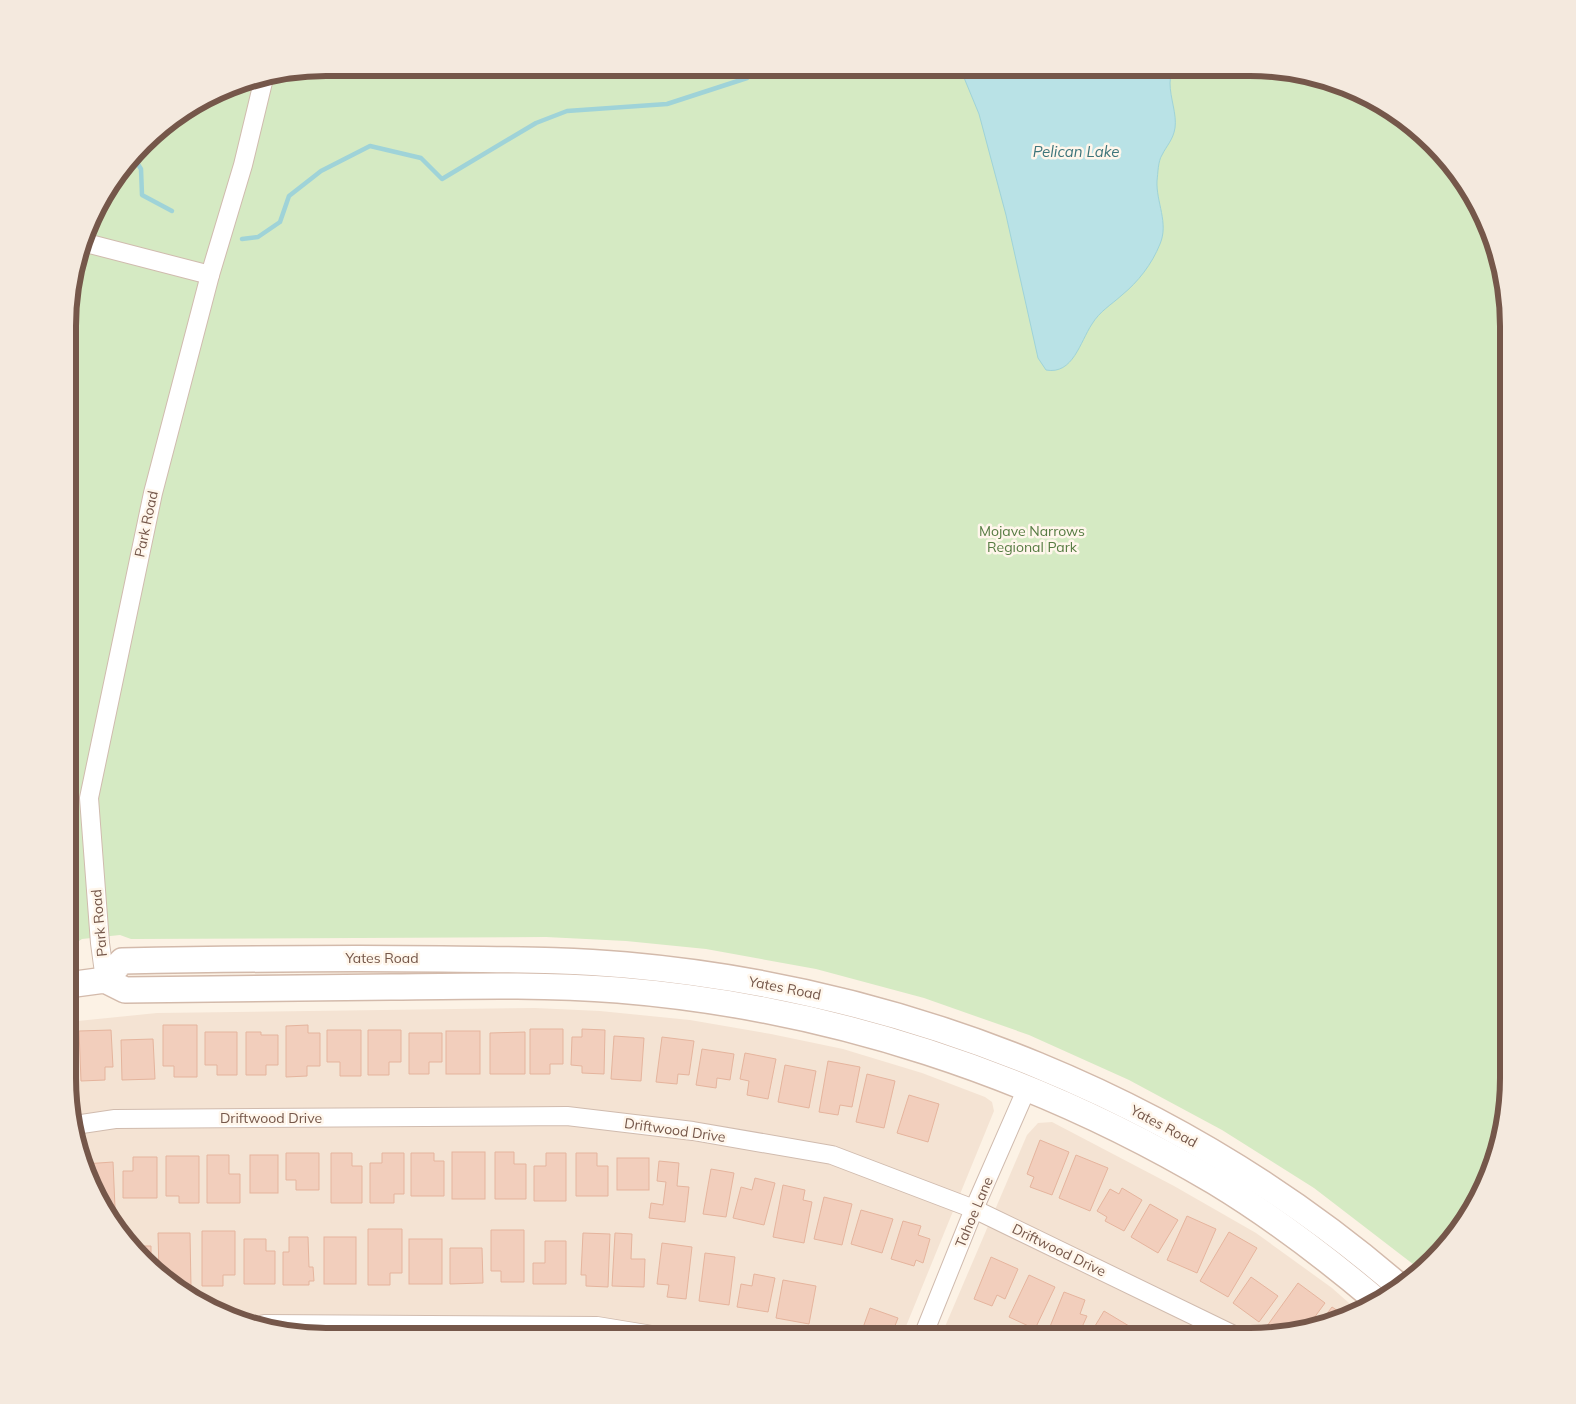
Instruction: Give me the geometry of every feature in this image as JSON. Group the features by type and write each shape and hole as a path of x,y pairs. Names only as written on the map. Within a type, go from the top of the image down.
{"main road":[{"name":"Yates Road","path":"1371,1296 1285,1230 1215,1182 1125,1132 1027,1088 933,1053 859,1031 746,1006 617,990 517,986 125,990 105,980 122,962 352,958 544,960 626,965 694,972 811,992 867,1006 939,1028 1014,1055 1114,1099 1223,1157 1294,1203 1361,1253 1394,1282"},
{"path":"76,984 105,980"}],"street":[{"name":"Park Road","path":"105,980 100,943 89,798 153,493 210,275 243,165 262,85"},
{"path":"90,245 210,275"},
{"name":"Tahoe Lane","path":"926,1328 974,1209 1027,1088"},
{"name":"Driftwood Drive","path":"81,1124 115,1119 567,1116 693,1131 832,1155 974,1209 1219,1328"},
{"path":"284,1324 597,1326 609,1328"}],"shaded area":[{"path":"535,1008 600,1011 690,1020 843,1049 922,1073 985,1097 992,1102 994,1111 905,1328 327,1328 294,1326 262,1319 231,1309 187,1286 162,1266 128,1230 118,1217 95,1173 85,1142 78,1110 76,1021 157,1013"},
{"path":"1052,1122 1174,1186 1256,1233 1332,1288 1352,1306 1298,1323 1249,1328 944,1328 1027,1135 1038,1123"}],"green space":[{"name":"Mojave Narrows Regional Park","path":"327,76 1249,76 1282,78 1314,85 1345,95 1389,118 1414,138 1438,162 1458,187 1474,216 1481,231 1495,278 1500,327 1500,1077 1495,1126 1481,1173 1458,1217 1438,1242 1415,1265 1314,1188 1222,1130 1129,1080 1029,1035 924,998 816,969 706,949 626,941 546,937 131,939 120,935 82,939 76,943 76,327 78,294 85,262 95,231 118,187 138,162 162,138 187,118 216,102 231,95 278,81"}],"water":[{"name":"Pelican Lake","path":"963,76 1171,76 1170,83 1175,128 1158,167 1157,189 1163,220 1160,244 1153,259 1139,278 1095,319 1075,356 1063,367 1055,370 1046,370 1038,358 1006,215 979,114"}],"building":[{"path":"163,1025 197,1025 197,1077 174,1077 174,1066 163,1066"},
{"path":"308,1025 308,1033 320,1033 320,1066 307,1066 307,1076 286,1077 286,1026"},
{"path":"530,1029 563,1029 563,1064 550,1064 550,1074 530,1074"},
{"path":"582,1029 605,1030 604,1074 582,1073 582,1066 571,1065 572,1037 582,1037"},
{"path":"111,1030 113,1067 105,1067 105,1080 81,1081 79,1031"},
{"path":"327,1030 361,1030 361,1076 340,1076 340,1062 327,1062"},
{"path":"368,1030 401,1030 401,1062 389,1062 389,1075 368,1075"},
{"path":"446,1031 480,1031 480,1074 446,1074"},
{"path":"205,1032 237,1032 237,1075 217,1075 217,1065 205,1065"},
{"path":"246,1032 261,1032 261,1035 278,1035 278,1065 266,1065 266,1075 246,1075"},
{"path":"525,1032 525,1074 490,1074 490,1033"},
{"path":"409,1033 442,1033 442,1062 429,1062 429,1074 409,1074"},
{"path":"614,1036 644,1038 641,1081 611,1079"},
{"path":"662,1037 694,1041 689,1075 678,1074 677,1084 656,1082"},
{"path":"153,1039 155,1079 122,1080 121,1040"},
{"path":"702,1049 734,1054 730,1080 717,1078 716,1088 696,1085"},
{"path":"745,1053 776,1059 768,1099 747,1095 749,1081 740,1079"},
{"path":"828,1061 860,1067 852,1107 840,1105 838,1115 819,1112"},
{"path":"785,1065 816,1071 809,1108 778,1102"},
{"path":"867,1074 895,1081 884,1128 856,1122"},
{"path":"909,1095 939,1104 928,1142 897,1133"},
{"path":"1040,1140 1069,1152 1052,1195 1030,1187 1034,1177 1027,1174"},
{"path":"452,1152 485,1152 485,1199 452,1199"},
{"path":"495,1152 514,1152 514,1164 526,1164 526,1199 495,1199"},
{"path":"286,1153 319,1153 319,1190 296,1190 296,1180 286,1180"},
{"path":"331,1153 352,1153 352,1166 362,1166 362,1203 331,1203"},
{"path":"382,1153 404,1153 404,1194 394,1194 394,1203 370,1203 370,1163 382,1163"},
{"path":"411,1153 434,1153 434,1161 444,1161 444,1196 411,1196"},
{"path":"546,1153 566,1153 566,1201 534,1201 534,1166 546,1166"},
{"path":"576,1153 597,1153 597,1166 608,1166 608,1196 576,1196"},
{"path":"207,1155 229,1155 229,1174 240,1174 240,1203 207,1203"},
{"path":"250,1155 278,1155 278,1193 250,1193"},
{"path":"1076,1155 1108,1168 1090,1211 1059,1198"},
{"path":"166,1156 199,1156 199,1203 179,1203 179,1196 166,1196"},
{"path":"133,1157 157,1157 157,1198 123,1198 123,1171 133,1171"},
{"path":"617,1158 649,1158 649,1190 617,1190"},
{"path":"659,1161 679,1163 677,1186 689,1187 685,1222 649,1218 651,1203 663,1205 666,1182 657,1181"},
{"path":"113,1162 115,1208 113,1208 102,1188 92,1163"},
{"path":"711,1169 734,1173 726,1217 703,1214"},
{"path":"755,1178 775,1183 764,1225 733,1218 741,1187 752,1190"},
{"path":"783,1185 805,1190 803,1200 812,1202 804,1243 773,1237"},
{"path":"1122,1188 1142,1200 1124,1231 1105,1221 1107,1217 1097,1211 1110,1189 1119,1194"},
{"path":"824,1197 852,1204 842,1245 814,1239"},
{"path":"1150,1204 1178,1220 1158,1253 1131,1237"},
{"path":"861,1210 893,1219 882,1253 851,1244"},
{"path":"1187,1216 1216,1229 1197,1273 1167,1260"},
{"path":"903,1221 921,1226 918,1235 930,1239 923,1263 916,1260 914,1266 891,1259"},
{"path":"368,1229 402,1229 402,1273 390,1273 390,1285 368,1285"},
{"path":"491,1230 524,1230 524,1282 501,1282 501,1271 491,1271"},
{"path":"202,1231 235,1231 235,1275 223,1275 223,1286 202,1286"},
{"path":"1229,1232 1257,1248 1228,1297 1200,1281"},
{"path":"158,1233 190,1233 191,1287 187,1286 159,1263"},
{"path":"583,1233 610,1234 608,1287 586,1286 586,1275 581,1275"},
{"path":"615,1233 632,1234 631,1259 645,1259 644,1287 612,1286"},
{"path":"289,1237 308,1237 309,1267 313,1267 314,1281 309,1281 309,1285 283,1285 283,1252 289,1252"},
{"path":"324,1237 356,1237 356,1284 324,1284"},
{"path":"244,1239 266,1239 266,1251 275,1251 275,1284 244,1284"},
{"path":"409,1239 442,1239 442,1284 409,1284"},
{"path":"545,1241 566,1241 566,1284 533,1284 533,1263 545,1263"},
{"path":"662,1243 692,1247 686,1299 667,1297 669,1285 657,1284"},
{"path":"142,1246 151,1246 151,1255"},
{"path":"450,1248 482,1248 483,1283 450,1284"},
{"path":"705,1253 735,1257 729,1305 699,1301"},
{"path":"991,1257 1018,1269 1005,1299 997,1295 992,1306 974,1299"},
{"path":"754,1274 775,1278 768,1312 737,1307 741,1284 752,1286"},
{"path":"1029,1275 1055,1287 1035,1328 1009,1317"},
{"path":"1251,1277 1278,1296 1259,1322 1233,1303"},
{"path":"783,1280 816,1286 809,1324 776,1318"},
{"path":"1298,1283 1325,1303 1313,1319 1282,1326 1267,1326"},
{"path":"1064,1292 1085,1300 1080,1314 1087,1316 1082,1328 1049,1328"},
{"path":"1332,1307 1338,1311 1330,1314 1326,1315"},
{"path":"870,1308 898,1318 894,1328 863,1328"},
{"path":"1104,1311 1129,1326 1128,1328 1094,1328"}],"waterway":[{"path":"242,239 258,237 280,222 289,196 321,171 370,146 421,158 442,179 536,123 567,111 667,104 749,76"},
{"path":"137,163 141,169 142,195 172,211"}]}
